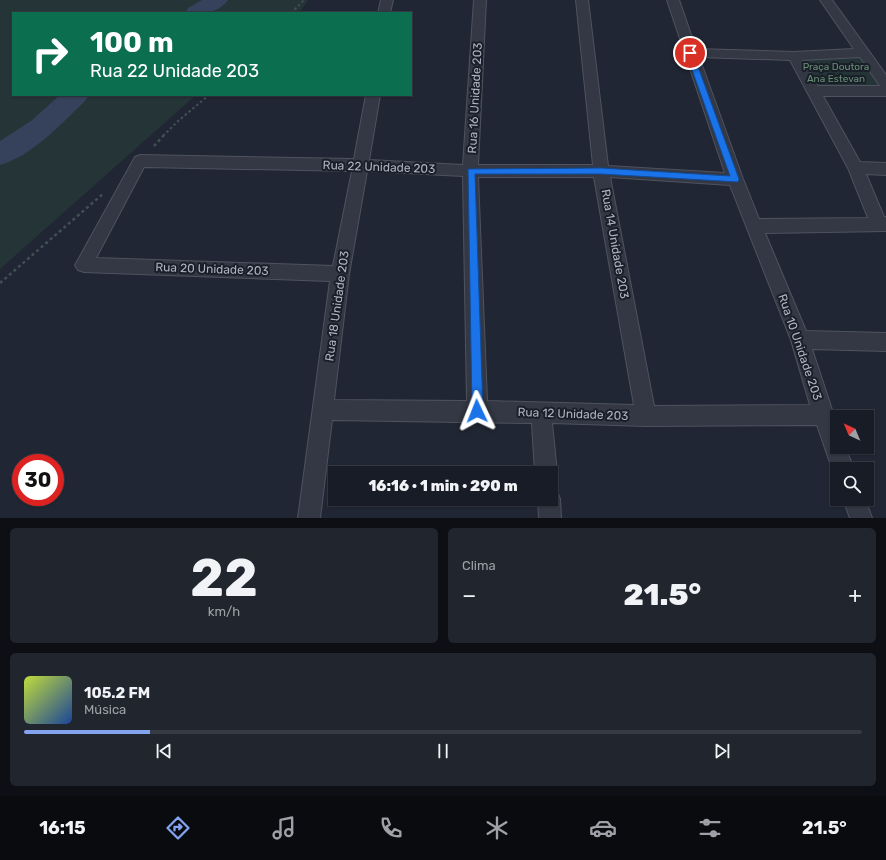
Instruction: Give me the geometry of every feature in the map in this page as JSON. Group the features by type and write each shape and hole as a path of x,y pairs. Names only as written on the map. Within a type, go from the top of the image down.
{"street":[{"path":"384,12 387,0"},
{"name":"Rua 16 Unidade 203","path":"477,411 470,171 480,0"},
{"name":"Rua 14 Unidade 203","path":"582,0 601,171 646,416"},
{"name":"Rua 10 Unidade 203","path":"673,0 690,53 735,179 800,340 823,415 840,462"},
{"path":"826,0 886,85"},
{"path":"690,53 794,56 863,52"},
{"path":"755,226 883,224 856,168 794,56"},
{"path":"814,91 886,91"},
{"name":"Rua 18 Unidade 203","path":"309,518 340,274 373,96"},
{"name":"Rua 22 Unidade 203","path":"84,265 140,161 361,165 470,171 601,171 735,179"},
{"path":"856,168 886,169"},
{"name":"Rua 20 Unidade 203","path":"84,265 340,274"},
{"path":"800,340 886,342"},
{"name":"Rua 12 Unidade 203","path":"323,410 477,411 646,416 823,415"},
{"path":"541,413 545,466"},
{"path":"549,506 550,518"},
{"path":"857,506 861,518"}],"path":[{"path":"292,12 304,0"}],"green space":[{"path":"0,0 308,0 300,12 12,12 12,96 195,96 0,269"},
{"name":"Praça Doutora Ana Estevan","path":"861,55 880,87 818,87 798,58"}],"waterway":[{"path":"198,12 217,0"},
{"path":"0,155 40,128 75,96"}],"route":[{"path":"477,411 470,171 601,171 735,179 690,53"}]}
